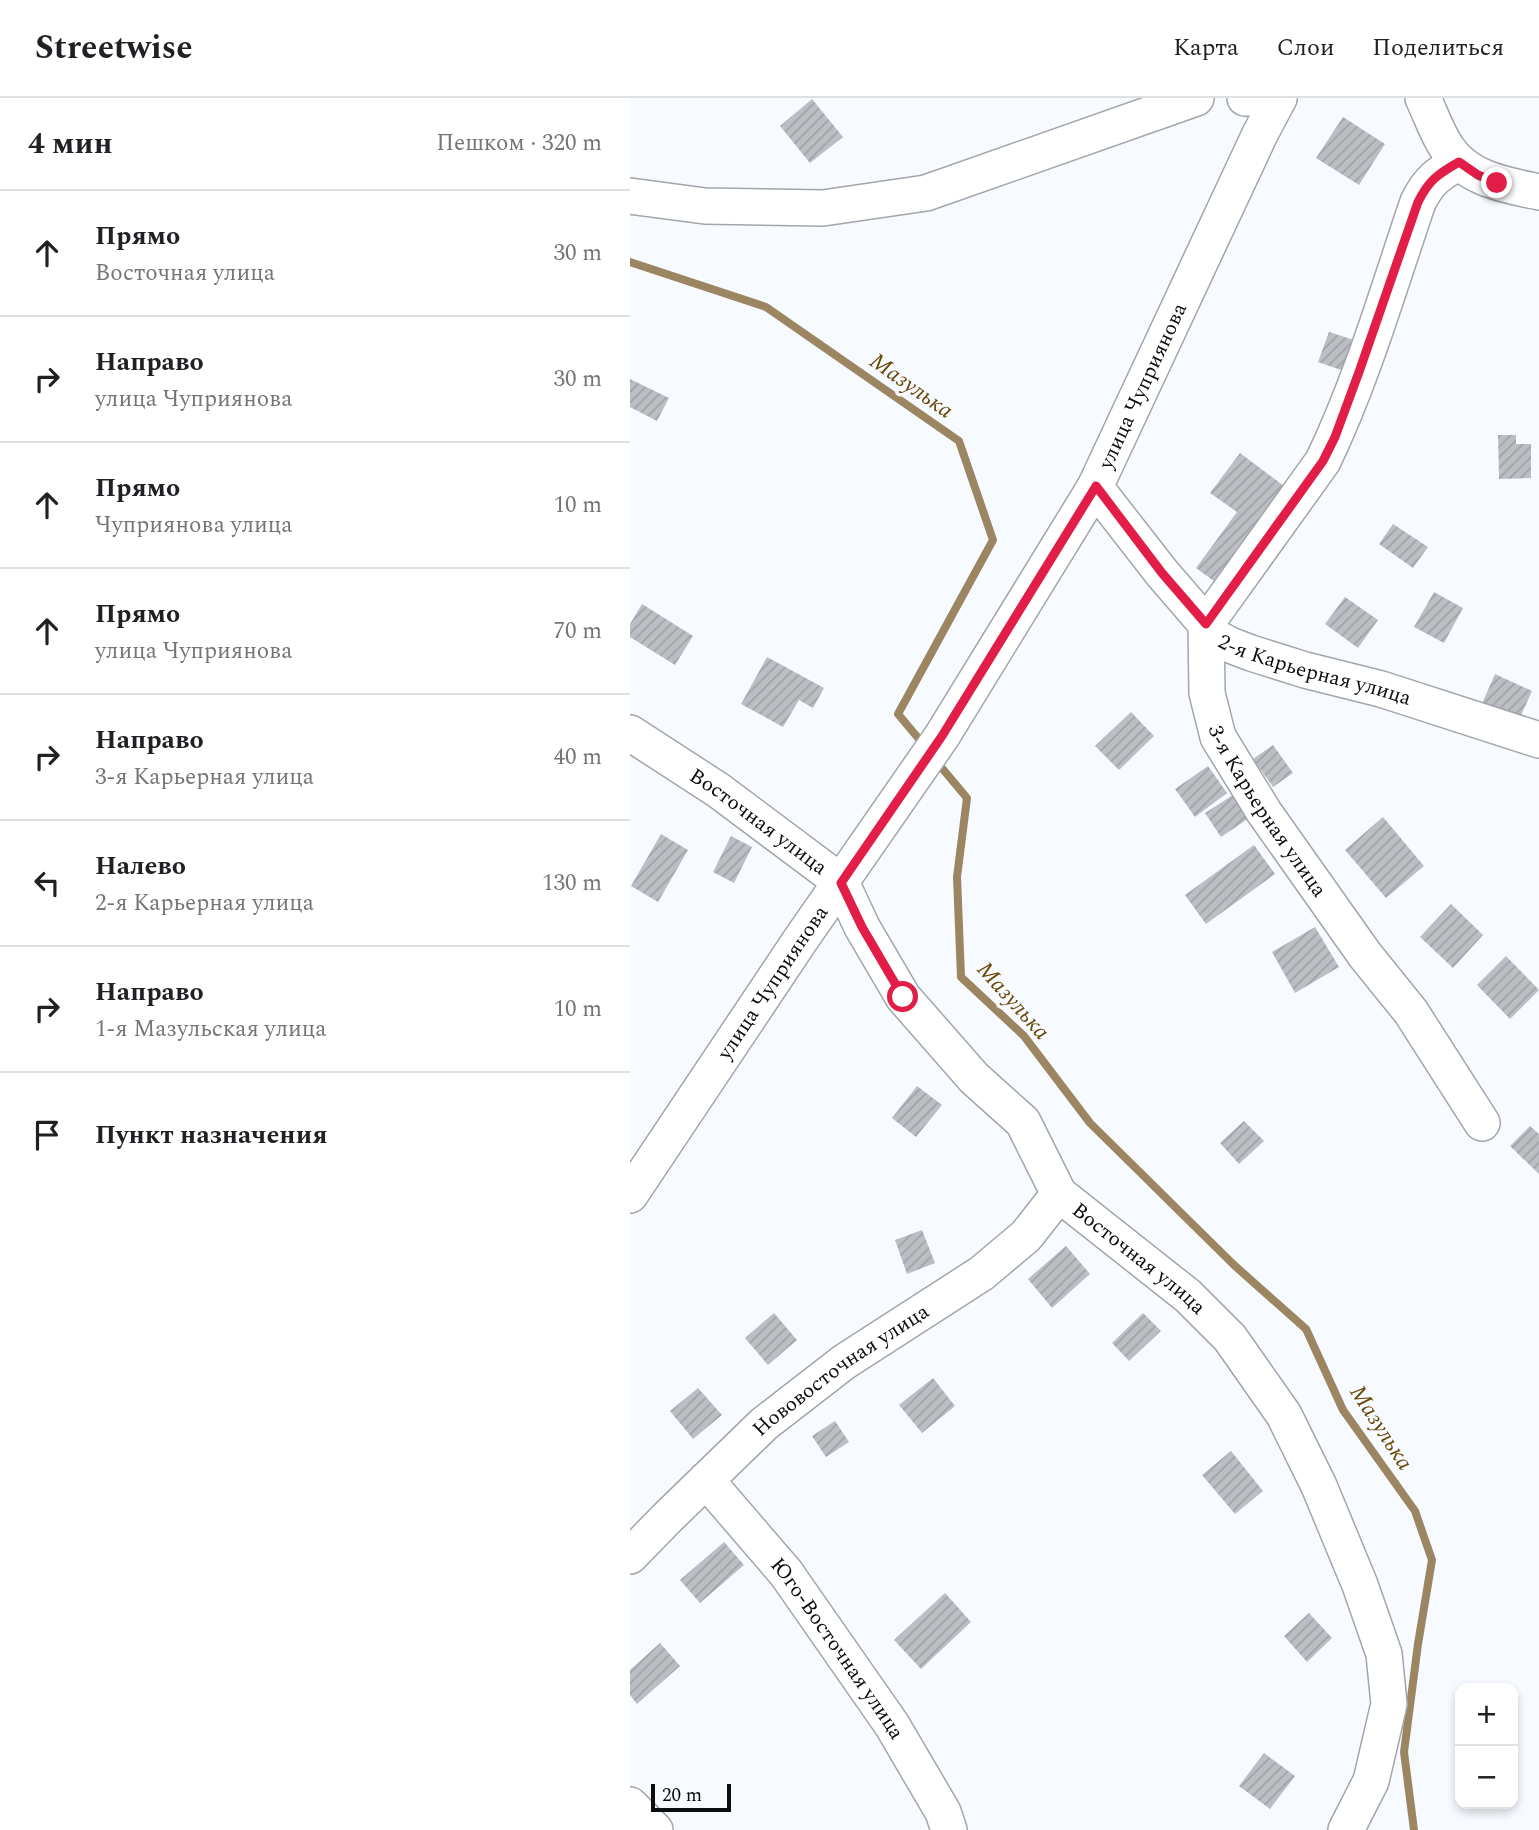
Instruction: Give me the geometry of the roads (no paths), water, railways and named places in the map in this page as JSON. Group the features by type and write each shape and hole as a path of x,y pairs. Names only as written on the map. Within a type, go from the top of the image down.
{"street":[{"path":"630,196 705,206 823,208 926,194 1196,98"},
{"path":"1245,98 1279,98"},
{"name":"улица Чуприянова","path":"630,1195 799,942 942,736 1096,486 1254,146 1279,98"},
{"path":"1423,98 1448,149 1459,162 1478,175 1497,183 1539,192"},
{"name":"2-я Карьерная улица","path":"1459,162 1436,175 1418,202 1359,372 1335,437 1323,461 1206,624 1213,636 1251,653 1381,689 1539,740"},
{"path":"1096,486 1162,573 1206,624"},
{"name":"3-я Карьерная улица","path":"1206,624 1207,693 1218,737 1264,812 1365,955 1411,1012 1482,1123"},
{"name":"Восточная улица","path":"630,733 718,790 841,883 862,927 903,997 974,1078 1023,1122 1059,1194 1188,1296 1230,1338 1284,1415 1320,1486 1360,1585 1384,1654 1389,1704 1371,1782 1346,1830"},
{"name":"Нововосточная улица","path":"630,1556 764,1424 844,1363 982,1273 1026,1236 1059,1194"},
{"name":"Юго-Восточная улица","path":"706,1480 786,1573 892,1725 943,1812 949,1830"},
{"path":"630,1805 655,1830"}],"waterway":[{"name":"Мазулька","path":"630,262 766,307 959,441 993,540 898,714 924,745"},
{"name":"Мазулька","path":"936,761 967,798 957,877 961,977 1024,1036 1090,1123 1234,1265 1306,1329 1343,1410 1415,1511 1432,1560 1404,1752 1414,1830"}]}
